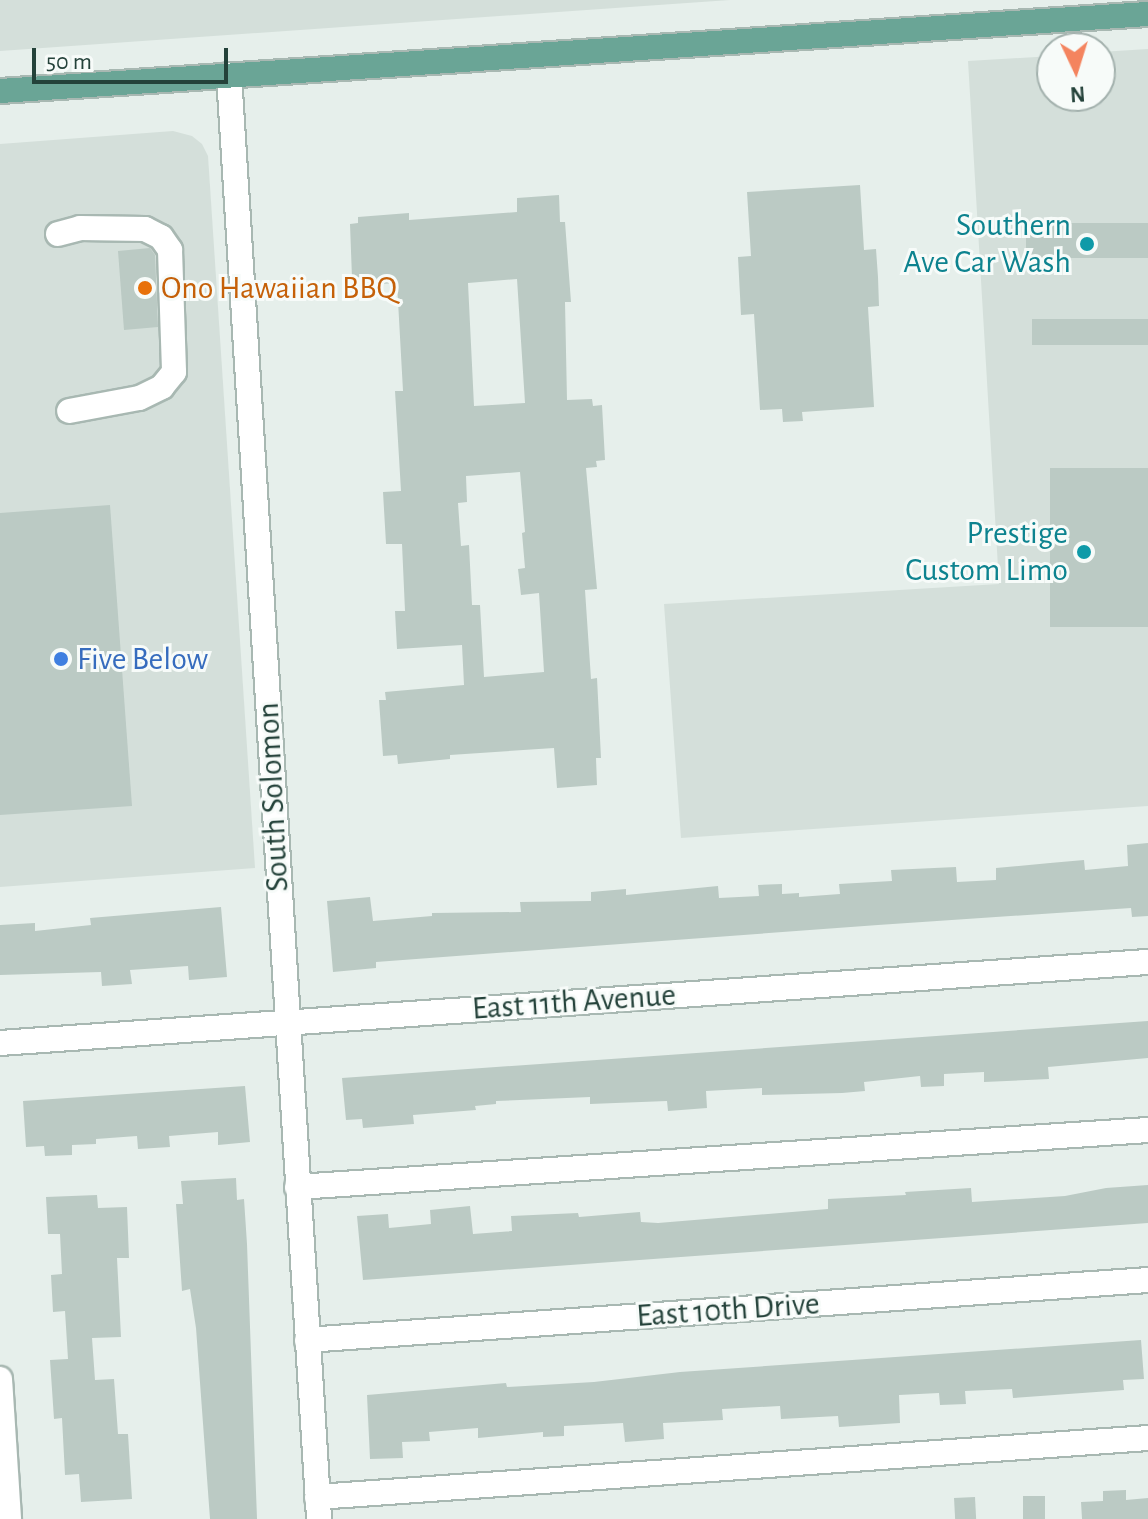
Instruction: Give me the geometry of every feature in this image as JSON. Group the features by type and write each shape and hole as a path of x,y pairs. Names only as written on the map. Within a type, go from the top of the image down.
{"main road":[{"path":"0,91 1148,14"}],"street":[{"name":"South Solomon","path":"229,75 318,1508"},
{"path":"58,234 80,228 145,229 161,237 170,250 171,265 174,372 162,387 139,398 69,411"},
{"name":"East 11th Avenue","path":"0,1043 1148,962"},
{"path":"297,1187 1148,1130"},
{"name":"East 10th Drive","path":"307,1340 1148,1280"},
{"path":"0,1379 9,1519"},
{"path":"318,1508 1148,1438"}],"shaded area":[{"path":"0,0 730,0 0,51"},
{"path":"1148,49 1148,806 681,838 664,604 999,584 968,61 1036,57 1036,112 1116,112 1116,51"},
{"path":"173,131 192,136 202,144 208,156 255,868 0,887 0,144"}],"building":[{"path":"860,185 864,250 876,249 878,277 879,306 868,307 874,407 802,412 803,421 783,422 782,409 760,410 754,314 741,315 738,257 751,256 747,192"},
{"path":"559,195 560,222 565,222 571,302 565,302 567,400 592,399 593,406 602,405 605,460 596,461 597,467 586,468 597,589 585,590 591,679 597,678 601,758 596,758 597,785 557,788 554,748 450,755 450,759 398,764 397,755 383,756 379,700 386,700 385,692 464,685 462,645 397,649 395,611 405,611 402,544 386,544 383,492 401,491 395,391 403,391 397,283 360,285 360,277 352,278 350,224 358,223 358,217 409,213 409,220 517,212 517,198","holes":["517,279 525,403 474,406 468,283","520,472 525,532 522,533 525,568 518,569 521,595 539,593 544,672 484,677 480,605 472,605 469,545 461,546 458,503 467,502 466,476"]},
{"name":"Southern Ave Car Wash","path":"1026,223 1148,223 1148,258 1026,258"},
{"name":"Ono Hawaiian BBQ","path":"150,248 155,255 158,327 124,330 118,251"},
{"path":"1032,319 1148,319 1148,345 1032,345"},
{"path":"1050,468 1148,468 1148,627 1050,627"},
{"name":"Five Below","path":"110,505 132,806 0,815 0,513"},
{"path":"1148,843 1148,916 1132,917 1131,908 878,925 376,962 376,968 333,972 327,901 370,897 373,921 432,916 432,913 521,912 520,902 591,901 591,892 626,889 626,895 718,886 719,898 759,896 758,885 782,884 782,894 799,893 799,897 840,894 839,884 892,881 891,870 956,867 957,882 996,880 996,868 1084,860 1085,870 1128,866 1127,845"},
{"path":"221,907 227,977 189,980 188,966 130,970 132,984 102,986 101,972 0,975 0,925 35,923 35,931 91,925 90,918"},
{"path":"1148,1021 1148,1058 1048,1067 1049,1079 984,1082 984,1072 944,1074 944,1086 921,1087 920,1076 864,1082 865,1091 842,1093 762,1095 762,1088 706,1091 707,1108 668,1111 667,1101 590,1104 590,1097 496,1101 496,1104 475,1106 476,1110 413,1115 414,1124 363,1128 362,1119 346,1120 342,1078"},
{"path":"245,1086 250,1142 218,1145 218,1132 169,1136 170,1147 138,1149 137,1136 96,1139 96,1144 72,1145 72,1155 45,1156 44,1146 26,1147 23,1101"},
{"path":"236,1178 237,1200 244,1199 247,1244 257,1519 210,1519 196,1328 190,1289 182,1291 176,1204 183,1204 181,1181"},
{"path":"1148,1185 1148,1223 363,1280 357,1216 388,1214 389,1228 431,1224 430,1210 470,1206 473,1234 512,1231 511,1216 578,1213 579,1217 640,1212 641,1222 658,1223 828,1209 828,1199 906,1195 905,1192 971,1188 972,1202 1065,1196 1106,1188"},
{"path":"97,1195 98,1208 127,1207 129,1258 117,1258 121,1337 92,1338 95,1380 114,1379 118,1434 128,1434 132,1499 81,1502 79,1474 65,1475 62,1418 54,1419 50,1360 68,1359 65,1311 53,1312 51,1275 62,1274 60,1234 48,1234 46,1197"},
{"path":"1141,1340 1144,1379 1123,1380 1124,1390 1013,1398 1012,1389 965,1391 966,1404 940,1405 939,1393 899,1395 900,1423 839,1427 838,1416 781,1419 780,1406 722,1409 723,1420 663,1423 664,1439 625,1442 623,1423 564,1426 564,1436 543,1437 543,1432 478,1438 478,1428 429,1432 430,1441 402,1442 403,1458 370,1459 367,1395 506,1383 507,1387 594,1382 680,1372"},
{"path":"1126,1490 1126,1500 1148,1498 1148,1519 1082,1519 1081,1502 1103,1501 1103,1491"},
{"path":"1023,1496 1045,1496 1045,1519 1023,1519"},
{"path":"975,1497 976,1519 955,1519 954,1498"}],"place":[{"name":"Southern Ave Car Wash","path":"1087,244"},
{"name":"Ono Hawaiian BBQ","path":"145,288"},
{"name":"Prestige Custom Limo","path":"1084,552"},
{"name":"Five Below","path":"61,659"}]}
